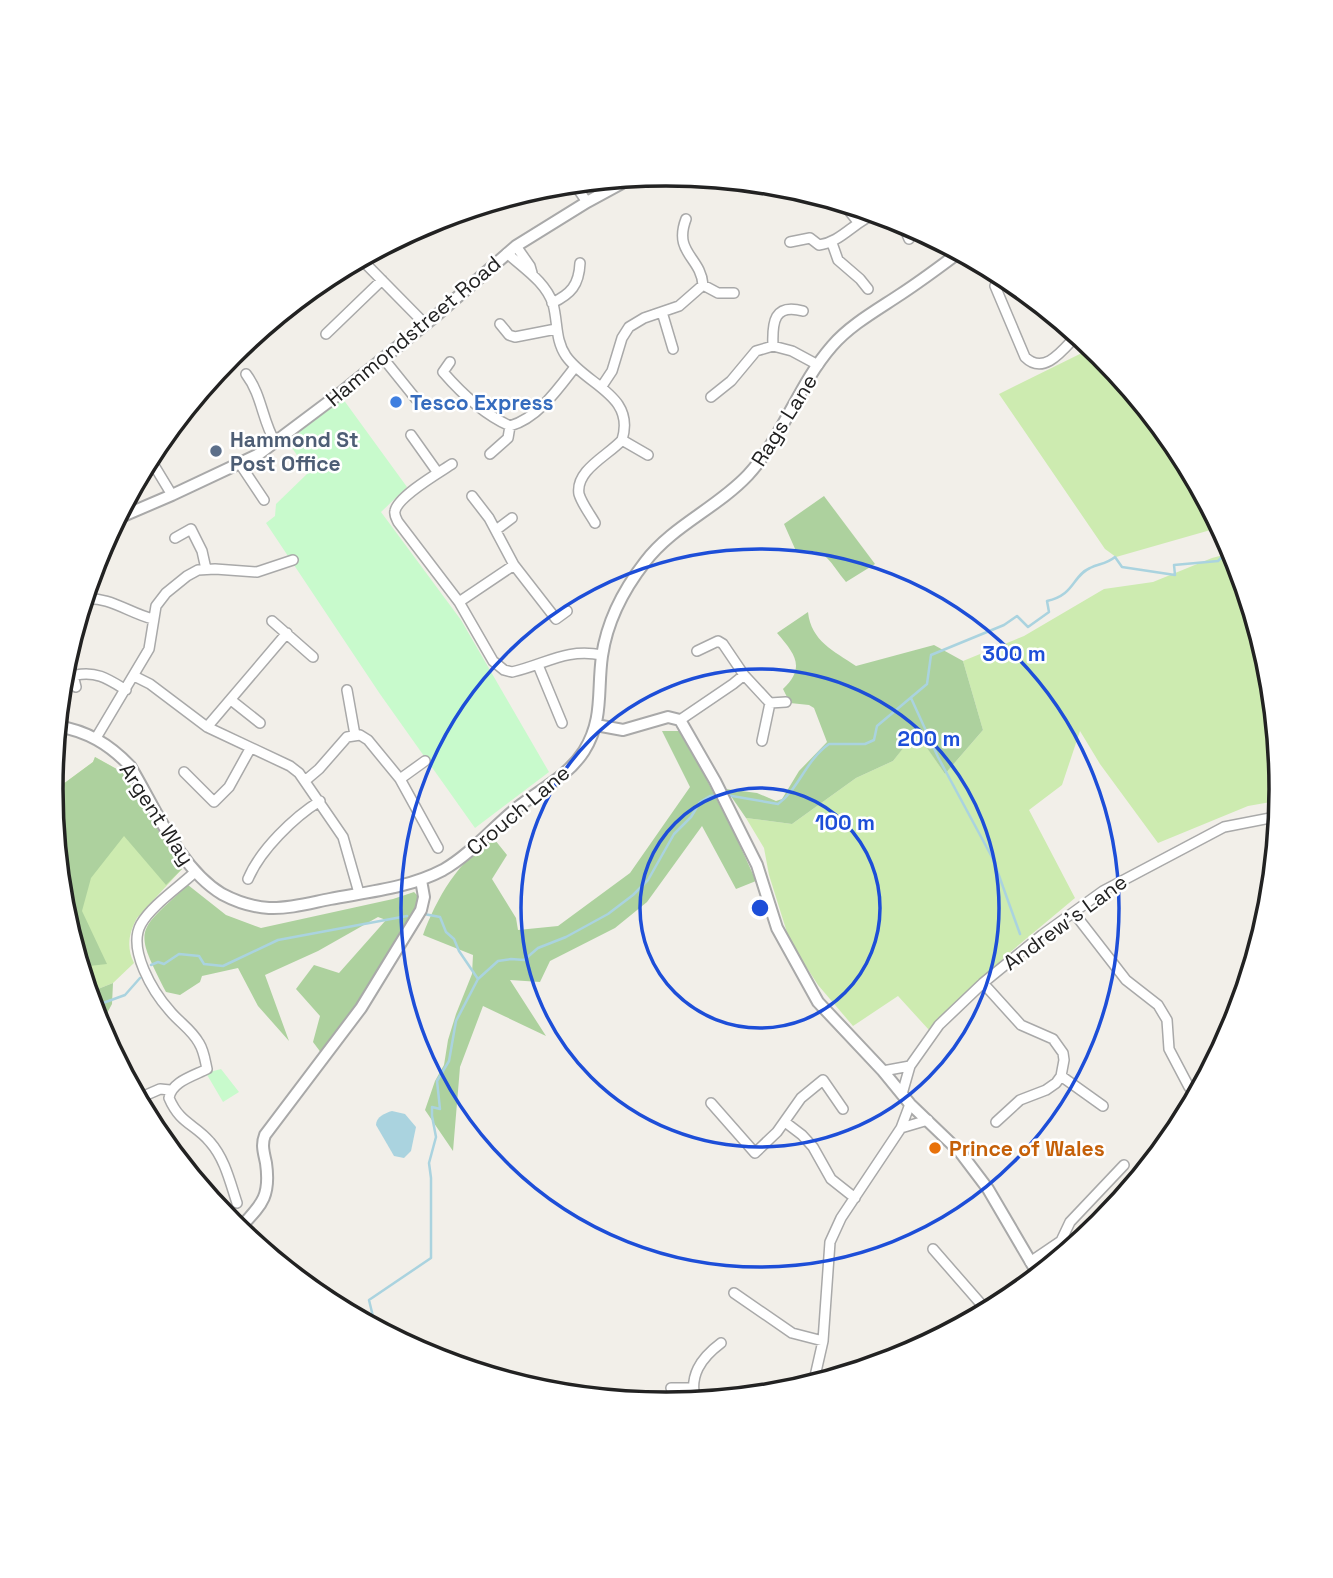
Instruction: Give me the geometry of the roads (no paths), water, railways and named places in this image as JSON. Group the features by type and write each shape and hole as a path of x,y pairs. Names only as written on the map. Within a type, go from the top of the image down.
{"street":[{"name":"Hammondstreet Road","path":"130,513 240,464 275,442 425,324 511,249 612,189"},
{"path":"580,192 587,202"},
{"path":"854,216 859,222"},
{"path":"686,219 682,234 683,245 699,270 703,285 718,293 734,293"},
{"path":"790,242 810,238 819,245 832,243 864,220"},
{"path":"832,243 838,260 868,289"},
{"path":"511,249 525,270 532,273 552,303 563,351 575,367 602,386 620,408 624,426 622,440 589,469 580,484 580,497 595,523"},
{"name":"Rags Lane","path":"596,725 600,708 602,655 617,608 637,572 657,547 750,473 767,451 831,346 848,330 952,258"},
{"path":"552,303 573,289 580,263"},
{"path":"367,265 425,324"},
{"path":"326,334 382,280"},
{"path":"602,386 612,371 627,330 638,321 679,306 703,285"},
{"path":"995,286 1025,356 1033,363 1059,356 1071,342"},
{"path":"773,346 773,323 776,316 790,308 803,311"},
{"path":"662,312 673,349"},
{"path":"500,324 509,335 515,337 556,329"},
{"path":"711,397 732,381 755,351 773,346 792,351 818,365"},
{"path":"383,358 416,399"},
{"path":"450,362 443,372 461,393 510,426"},
{"path":"510,426 523,421 541,407 575,367"},
{"path":"246,374 258,394 262,414 275,442"},
{"path":"490,454 508,438 510,426"},
{"path":"411,435 438,473"},
{"path":"622,440 649,455"},
{"path":"240,464 264,499"},
{"path":"452,464 405,498 396,508 395,514 398,522 459,602 502,675 569,653 602,655"},
{"path":"156,468 172,495"},
{"path":"472,496 496,530 514,565 556,619 567,611"},
{"path":"496,530 512,518"},
{"path":"175,538 191,529 202,551 206,569"},
{"path":"96,738 152,643 156,607 166,593 187,576 206,569 257,572 293,560"},
{"path":"459,602 514,565"},
{"path":"94,600 109,601 137,615 153,619"},
{"path":"272,621 313,657"},
{"path":"207,727 287,633"},
{"path":"698,651 718,641 770,703"},
{"path":"538,665 562,723"},
{"path":"76,687 76,675 89,672 98,674 126,690"},
{"path":"680,720 744,675"},
{"path":"134,676 150,684 207,727 290,766 306,780 343,836 359,893"},
{"path":"347,691 355,735"},
{"path":"231,699 260,723"},
{"path":"770,703 786,702"},
{"path":"762,741 770,703"},
{"path":"596,725 623,730 668,717 680,720 715,781 757,865 777,928 818,1002 910,1104 960,1153 988,1189 1034,1268"},
{"name":"Crouch Lane","path":"421,880 458,859 518,807 567,771 584,751 596,725"},
{"name":"Argent Way","path":"66,729 96,738 130,765 195,872 226,896 261,907 282,908 421,880"},
{"path":"306,780 344,739 355,735 368,740 400,779 438,848"},
{"path":"184,772 214,802 229,787 250,749"},
{"path":"400,779 425,761"},
{"path":"248,879 266,849 293,819 320,801"},
{"name":"Andrew's Lane","path":"902,1094 910,1066 939,1024 983,983 1042,935 1098,894 1224,827 1269,818"},
{"path":"146,1095 160,1089 170,1090 207,1069 200,1044 169,1011 143,967 136,946 137,932 143,920 195,872"},
{"path":"246,1221 260,1206 269,1183 263,1148 265,1135 378,982 421,909 424,897 421,880"},
{"path":"1074,913 1126,980 1158,1005 1167,1020 1169,1048 1190,1090"},
{"path":"983,983 1021,1025 1030,1031 1046,1035 1058,1045 1064,1060 1061,1076 1056,1083 1011,1106 996,1122"},
{"path":"883,1071 910,1066"},
{"path":"1061,1076 1102,1106"},
{"path":"711,1103 755,1153 785,1122 794,1105 823,1080 843,1109"},
{"path":"170,1090 169,1098 181,1118 207,1138 216,1151 228,1174 237,1203"},
{"path":"816,1374 823,1341 830,1242 901,1128 910,1104"},
{"path":"901,1128 928,1120"},
{"path":"785,1122 813,1147 831,1179 855,1198"},
{"path":"1030,1262 1061,1241 1069,1222 1124,1165"},
{"path":"933,1249 982,1304"},
{"path":"734,1293 792,1333 823,1341"},
{"path":"694,1391 699,1365 705,1356 722,1343"},
{"path":"671,1388 693,1388"}],"water":[{"path":"392,1111 405,1114 416,1127 411,1151 404,1158 394,1156 376,1125 379,1118"}],"waterway":[{"path":"726,795 778,804 791,791 814,758 829,744 865,744 874,740 877,726 927,684 931,655 1004,625 1017,616 1028,627 1049,612 1047,601 1063,594 1090,568 1115,557 1122,567 1175,575 1174,565 1218,561 1223,556"},
{"path":"911,698 938,757 993,859 1020,934"},
{"path":"373,1316 369,1300 431,1258 429,1163 436,1137 432,1107 440,1109 437,1081 449,1061 456,1021 478,979 498,961 524,960 538,948 566,937 608,914 633,895 648,880 674,834 691,817 700,802 710,796 720,795"},
{"path":"424,914 440,917 446,932 454,939 478,979"},
{"path":"151,965 158,962 164,964 179,954 199,956 204,964 223,966 278,940 407,916"},
{"path":"103,1003 125,995 140,978"}],"place":[{"name":"Tesco Express","path":"396,402"},
{"name":"Hammond St Post Office","path":"216,451"},
{"name":"Prince of Wales","path":"935,1148"}]}
